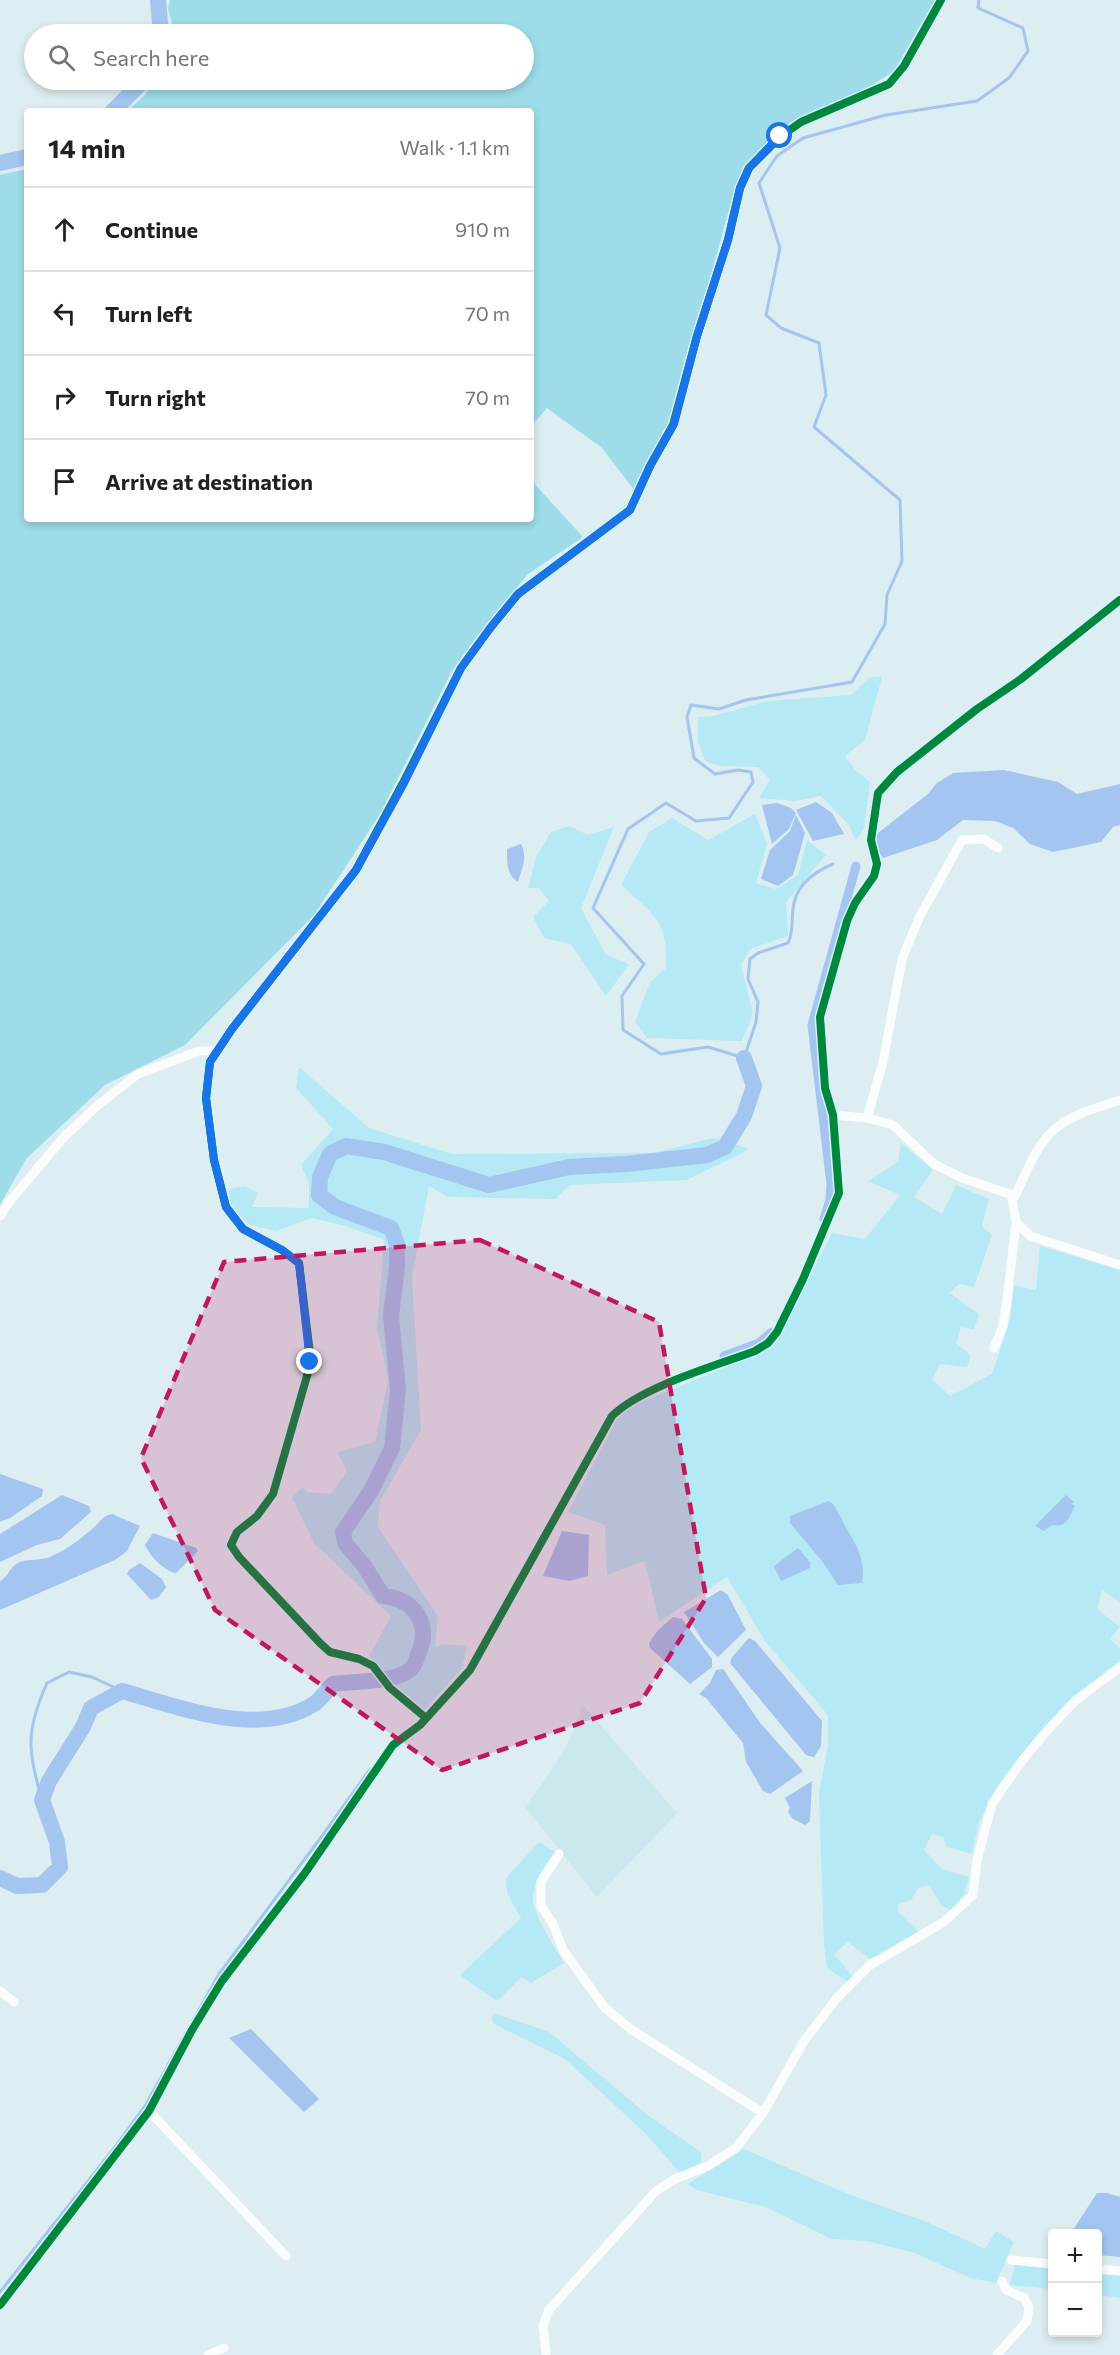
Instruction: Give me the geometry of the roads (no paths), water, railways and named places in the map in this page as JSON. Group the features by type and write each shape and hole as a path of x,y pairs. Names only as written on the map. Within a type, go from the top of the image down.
{"street":[{"path":"426,1718 390,1688 373,1666 359,1659 330,1652 239,1557 231,1545 237,1532 257,1516 273,1494 310,1362 299,1263 282,1250 243,1229 226,1207 214,1160 206,1098 210,1062 232,1029 356,870 404,783 461,668 491,627 518,594 630,510 650,466 674,424 697,336 728,240 740,188 749,168 780,136 801,122 889,84 904,66 941,0"},
{"path":"0,2305 149,2111 192,2030 222,1981 304,1873 393,1745 420,1725 470,1670 612,1416 624,1404 647,1392 756,1351 768,1343 777,1332 803,1279 839,1192 833,1115 825,1089 820,1017 847,921 855,903 874,876 877,864 871,840 878,793 897,772 976,709 1021,679 1120,600"},
{"path":"867,1118 883,1062 902,959 920,916 962,840 984,839 998,848"},
{"path":"0,1216 10,1200 64,1137 138,1074 199,1051 217,1051"},
{"path":"994,1348 1003,1326 1016,1222 1012,1200 1040,1148 1056,1129 1091,1110 1120,1100"},
{"path":"833,1115 867,1118 892,1125 934,1164 962,1178 1015,1196"},
{"path":"1016,1222 1030,1236 1120,1265"},
{"path":"546,2355 543,2325 549,2310 656,2191 675,2179 708,2166 736,2148 763,2113 804,2041 837,1998 870,1965 944,1922 973,1894 977,1860 992,1804 1044,1734 1075,1701 1120,1667"},
{"path":"559,1854 541,1882 541,1906 553,1924 563,1950 604,2008 632,2030 763,2113"},
{"path":"0,1991 14,2002"},
{"path":"149,2111 286,2256"},
{"path":"1011,2260 1048,2264"},
{"path":"1102,2269 1120,2271"},
{"path":"997,2355 1027,2321 1029,2307 1024,2298 1006,2290 1002,2281"},
{"path":"208,2355 224,2348"}],"waterway":[{"path":"158,0 160,24"},
{"path":"833,864 819,871 797,893 788,943 758,953 750,959 748,979 758,1002 756,1022 744,1058 708,1047 661,1054 623,1030 622,996 644,964 593,908 628,829 666,803 696,821 729,818 753,782 751,772 738,770 715,774 694,758 687,717 691,705 719,709 746,700 852,682 885,624 887,595 902,561 900,500 814,427 826,395 819,343 781,328 766,315 780,248 759,183 777,156 803,138 886,115 977,101 1009,78 1028,51 1023,28 978,8 979,0"},
{"path":"116,108 134,90"},
{"path":"0,163 24,158"},
{"path":"824,1219 830,1200 831,1184 812,1025 856,866"},
{"path":"0,1878 17,1886 42,1885 60,1867 57,1842 42,1800 49,1781 83,1727 91,1708 122,1691 219,1717 269,1719 292,1714 314,1704 333,1684 395,1677 404,1674 415,1664 423,1631 417,1614 403,1602 383,1596 365,1567 345,1543 343,1532 371,1491 392,1448 398,1389 391,1317 397,1244 391,1228 335,1207 319,1195 320,1177 330,1154 346,1146 384,1152 489,1185 569,1167 626,1164 707,1155 725,1147 744,1116 754,1086 744,1058"},
{"path":"724,1356 759,1343 772,1332"},
{"path":"42,1800 34,1768 31,1741 35,1715 47,1683 69,1672 92,1677 122,1691"},
{"path":"0,2292 145,2106 219,1974 370,1769"}]}
